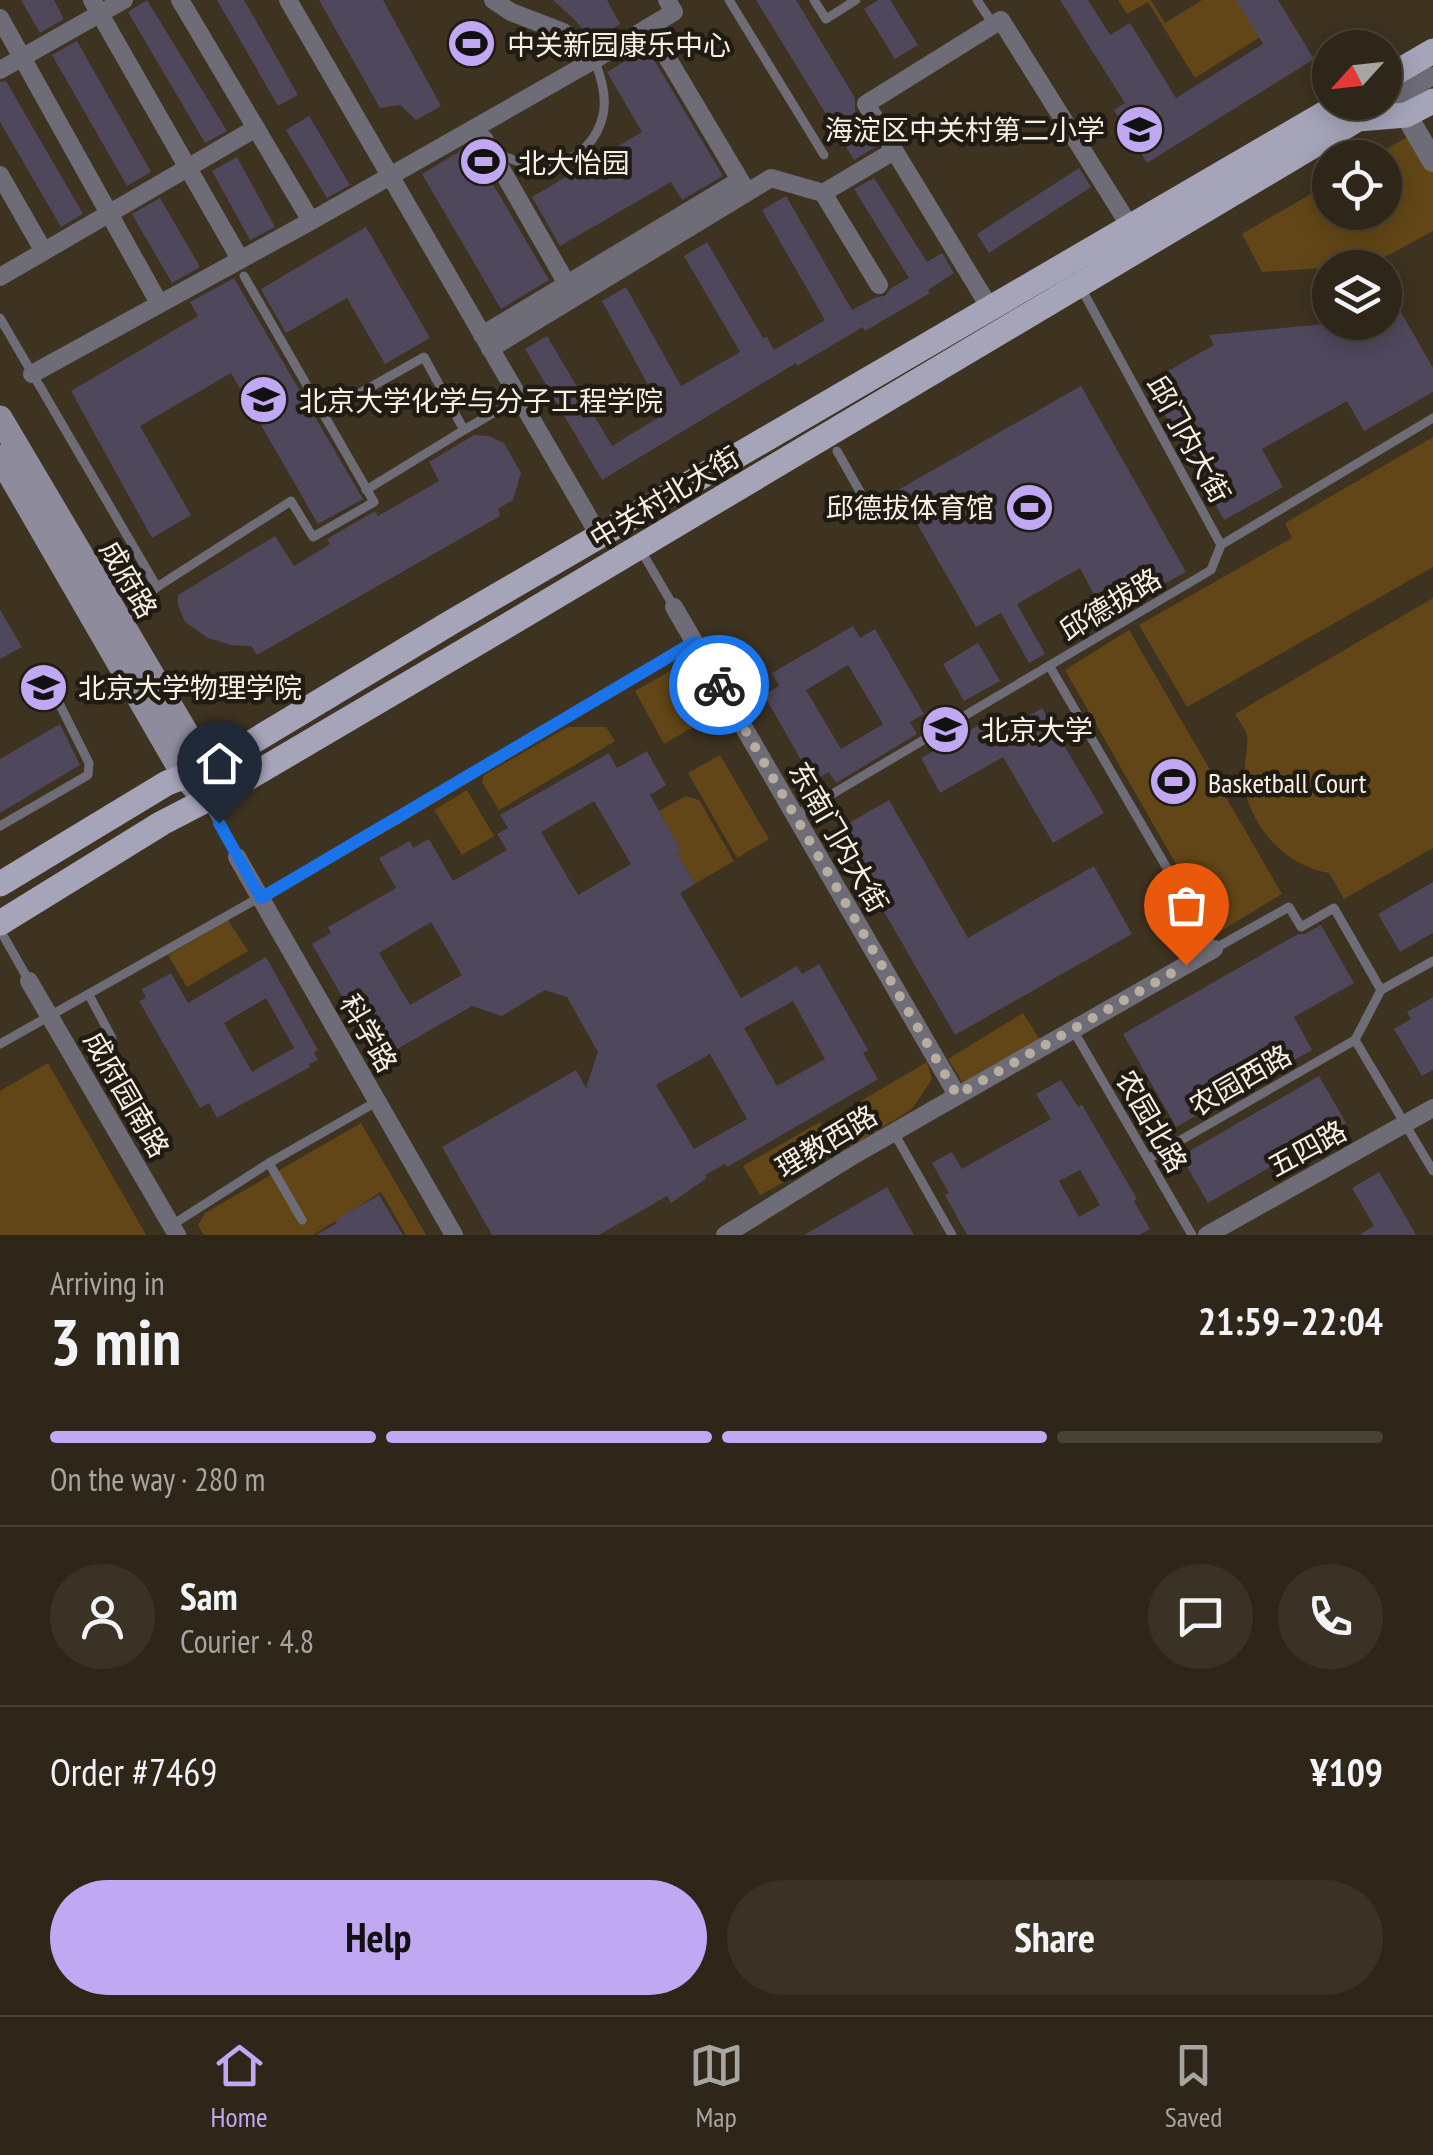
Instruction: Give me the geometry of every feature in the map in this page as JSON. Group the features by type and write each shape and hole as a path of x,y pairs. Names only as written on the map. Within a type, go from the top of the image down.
{"main road":[{"path":"1402,69 1433,51"},
{"name":"中关村北大街","path":"1402,115 1433,101"},
{"name":"中关村北大街","path":"0,884 167,783 196,773 990,308 1334,120"},
{"name":"中关村北大街","path":"0,926 162,823 207,801 640,548 779,461 1079,285 1337,120"},
{"name":"成府路","path":"0,418 119,622 196,773"},
{"name":"成府路","path":"0,457 196,773"},
{"path":"196,773 207,801"}],"street":[{"path":"0,70 96,7 124,0"},
{"path":"180,0 311,220"},
{"path":"288,0 600,537"},
{"path":"493,0 511,12 562,32 594,60"},
{"path":"32,374 159,304 242,268 311,220 389,176 480,133 674,12 667,0"},
{"path":"96,7 242,268"},
{"path":"0,18 159,304"},
{"path":"990,308 866,104 1000,20 1131,228"},
{"path":"649,26 744,186"},
{"name":"中关村北大街","path":"1402,89 1433,76"},
{"name":"中关村北大街","path":"1406,115 1433,113"},
{"path":"1406,115 1433,162"},
{"path":"0,277 256,128"},
{"path":"480,133 568,284"},
{"path":"823,194 894,151"},
{"path":"0,175 43,250"},
{"path":"486,342 568,284 744,186 771,178 823,194 878,285"},
{"path":"486,342 744,186"},
{"name":"东南门内大街","path":"674,607 957,1095"},
{"name":"科学路","path":"237,858 454,1235"},
{"name":"理教西路","path":"725,1235 957,1095 1214,949"},
{"name":"成府园南路","path":"29,981 175,1230"},
{"name":"五四路","path":"1207,1235 1433,1108"}],"lane":[{"path":"730,0 824,155"},
{"path":"814,0 826,19 856,0"},
{"path":"977,0 993,24"},
{"path":"480,133 499,154 516,163 556,165 578,155 598,132 604,112 604,90 594,60"},
{"path":"119,622 157,587 291,500 313,537 374,502 242,268"},
{"name":"邱门内大街","path":"1079,285 1221,544"},
{"path":"0,318 157,587"},
{"path":"322,414 424,356 464,430"},
{"path":"366,490 519,398"},
{"name":"邱德拔路","path":"795,816 1210,570 1221,544 1433,418"},
{"path":"836,450 872,511"},
{"path":"640,548 674,607"},
{"path":"0,1044 261,898 694,642"},
{"path":"1050,667 1214,949 1289,907 1301,928 1334,908 1381,990"},
{"path":"0,826 88,775 89,763 48,681"},
{"path":"207,801 237,858"},
{"path":"0,926 29,981"},
{"path":"1433,961 1381,990 1354,1040 1433,1171"},
{"path":"89,994 112,1038"},
{"name":"农园北路","path":"1073,1029 1192,1235"},
{"name":"农园西路","path":"1148,1159 1354,1040"},
{"path":"175,1230 270,1163 376,1102"},
{"path":"894,1133 952,1235"},
{"path":"270,1163 302,1220"}],"shaded area":[{"path":"1118,0 1151,0 1165,23 1202,0 1244,0 1265,34 1195,78 1148,2 1127,14"},
{"path":"1419,130 1433,154 1433,231 1398,250 1312,250 1312,269 1262,272 1242,234 1312,193 1312,230 1402,230 1402,140"},
{"path":"1433,437 1433,567 1187,707 1139,625 1292,538 1285,523"},
{"path":"1433,598 1433,848 1344,899 1329,873 1298,862 1261,828 1244,781 1247,735 1235,714"},
{"name":"Basketball Court","path":"1129,630 1282,894 1216,934 1065,670"},
{"path":"672,670 702,722 664,744 635,691"},
{"path":"568,727 606,727 615,741 499,810 482,782 484,775"},
{"path":"720,755 769,839 737,858 688,773"},
{"path":"467,790 494,836 462,855 434,810"},
{"path":"686,796 699,800 734,861 695,884 659,811"},
{"path":"228,920 248,951 187,987 168,955"},
{"path":"1023,1013 1040,1040 964,1085 948,1059"},
{"path":"927,1062 932,1079 912,1109 851,1147 834,1117"},
{"path":"48,1063 146,1235 0,1235 0,1091"},
{"path":"820,1122 838,1153 760,1195 743,1166"},
{"path":"361,1123 426,1235 406,1235 381,1192 313,1235 204,1235 198,1225 205,1213"}],"building":[{"path":"21,0 54,0 64,19 40,33"},
{"path":"147,0 227,131 205,143 128,12"},
{"path":"217,0 244,0 298,95 278,106"},
{"path":"319,0 383,0 441,106 416,120 400,105 380,108"},
{"path":"553,0 607,0 620,24 592,41"},
{"path":"756,0 796,0 855,98 855,110 877,146 854,160"},
{"path":"878,0 890,0 918,45 895,59 864,9"},
{"path":"1060,0 1088,0 1110,35 1130,23 1176,98 1263,44 1236,0 1278,0 1312,56 1312,60 1147,163 1114,110 1125,103"},
{"path":"77,41 151,172 127,186 52,55"},
{"path":"647,48 723,176 682,200 671,182 560,246 532,197 642,132 607,72"},
{"path":"6,81 83,214 61,227 0,122 0,82"},
{"path":"309,116 350,185 327,198 286,130"},
{"path":"470,145 549,280 501,309 422,174"},
{"path":"237,157 275,227 250,240 212,171"},
{"path":"1079,168 1091,187 989,253 977,234"},
{"path":"874,178 927,262 942,253 954,273 928,290 930,293 865,331 863,327 797,366 796,363 602,480 525,349 547,336 612,446 664,414 602,301 626,287 681,386 740,352 684,256 707,242 763,338 767,337 774,350 825,320 762,210 786,196 852,310 885,296 909,278 854,189"},
{"path":"160,198 200,267 172,283 132,214"},
{"path":"366,227 430,338 385,364 347,298 286,333 261,289"},
{"path":"234,278 363,499 318,524 231,373 140,426 191,515 152,538 71,391 198,316 190,302"},
{"path":"1402,314 1433,368 1433,392 1364,431 1347,401 1262,449 1283,487 1224,520 1147,383 1214,345 1209,335 1312,325 1312,340 1402,340"},
{"name":"邱德拔体育馆","path":"1081,386 1186,572 1105,616 1080,568 1017,604 1045,654 1029,663 1001,613 976,627 898,490"},
{"path":"474,435 504,443 521,473 513,500 498,509 500,516 257,655 251,646 208,638 185,622 178,595 275,536 294,566 330,544 327,539 375,511 378,516 439,481 429,462"},
{"path":"0,610 22,647 0,659"},
{"path":"853,626 860,638 875,629 924,714 910,722 917,734 836,783 829,772 813,781 764,695 779,686 772,673","holes":["848,665 883,724 841,749 806,690"]},
{"path":"978,643 1000,681 964,701 943,664"},
{"path":"1042,708 1104,813 1053,843 1003,757 940,793 921,758 984,722 992,737"},
{"path":"60,724 80,765 0,813 0,759"},
{"path":"647,751 666,785 650,795 695,884 680,893 741,998 797,966 802,974 819,964 868,1050 863,1053 878,1079 727,1167 725,1164 705,1175 707,1178 671,1203 667,1196 599,1235 492,1235 442,1147 576,1070 586,1088 598,1052 567,997 545,990 502,1016 472,1006 378,1060 312,944 331,933 328,927 396,888 379,858 410,841 413,848 429,839 453,881 507,850 497,834 508,828 500,815 609,753 617,768","holes":["594,801 631,864 578,895 541,832","431,922 462,975 410,1005 379,953","793,1001 825,1059 777,1086 744,1028","710,1054 747,1119 694,1149 656,1085"]},
{"path":"889,800 968,938 1094,866 1132,934 955,1035 837,830"},
{"path":"1433,882 1433,933 1400,952 1378,914"},
{"path":"1321,925 1354,983 1294,1017 1312,1050 1176,1127 1123,1034 1298,934"},
{"path":"266,957 318,1050 314,1052 318,1060 217,1118 209,1103 200,1108 139,1001 146,998 142,989 171,973 188,1003","holes":["266,998 294,1048 252,1072 224,1023"]},
{"path":"1433,997 1433,1070 1422,1076 1394,1029 1411,1019 1407,1012"},
{"path":"1319,1076 1346,1123 1208,1203 1181,1156"},
{"path":"1061,1080 1078,1107 1082,1105 1137,1199 1134,1201 1150,1229 1139,1235 967,1235 932,1163 952,1152 962,1169 1051,1119 1036,1094","holes":["1080,1170 1100,1205 1079,1217 1059,1181"]},
{"path":"1379,1172 1416,1235 1359,1235 1374,1226 1352,1188"},
{"path":"887,1187 914,1235 804,1235"},
{"path":"379,1195 403,1235 316,1235 337,1223 335,1220"}],"way so far":[{"path":"719,685 957,1095 1186,965"}],"place":[{"name":"中关新园康乐中心","path":"472,44"},
{"name":"海淀区中关村第二小学","path":"1140,129"},
{"name":"北大怡园","path":"483,162"},
{"name":"北京大学化学与分子工程学院","path":"264,400"},
{"name":"邱德拔体育馆","path":"1029,507"},
{"name":"北京大学物理学院","path":"43,687"},
{"name":"北京大学","path":"946,729"},
{"name":"Basketball Court","path":"1173,782"}],"route":[{"path":"219,823 261,898 694,642 719,685"}]}
